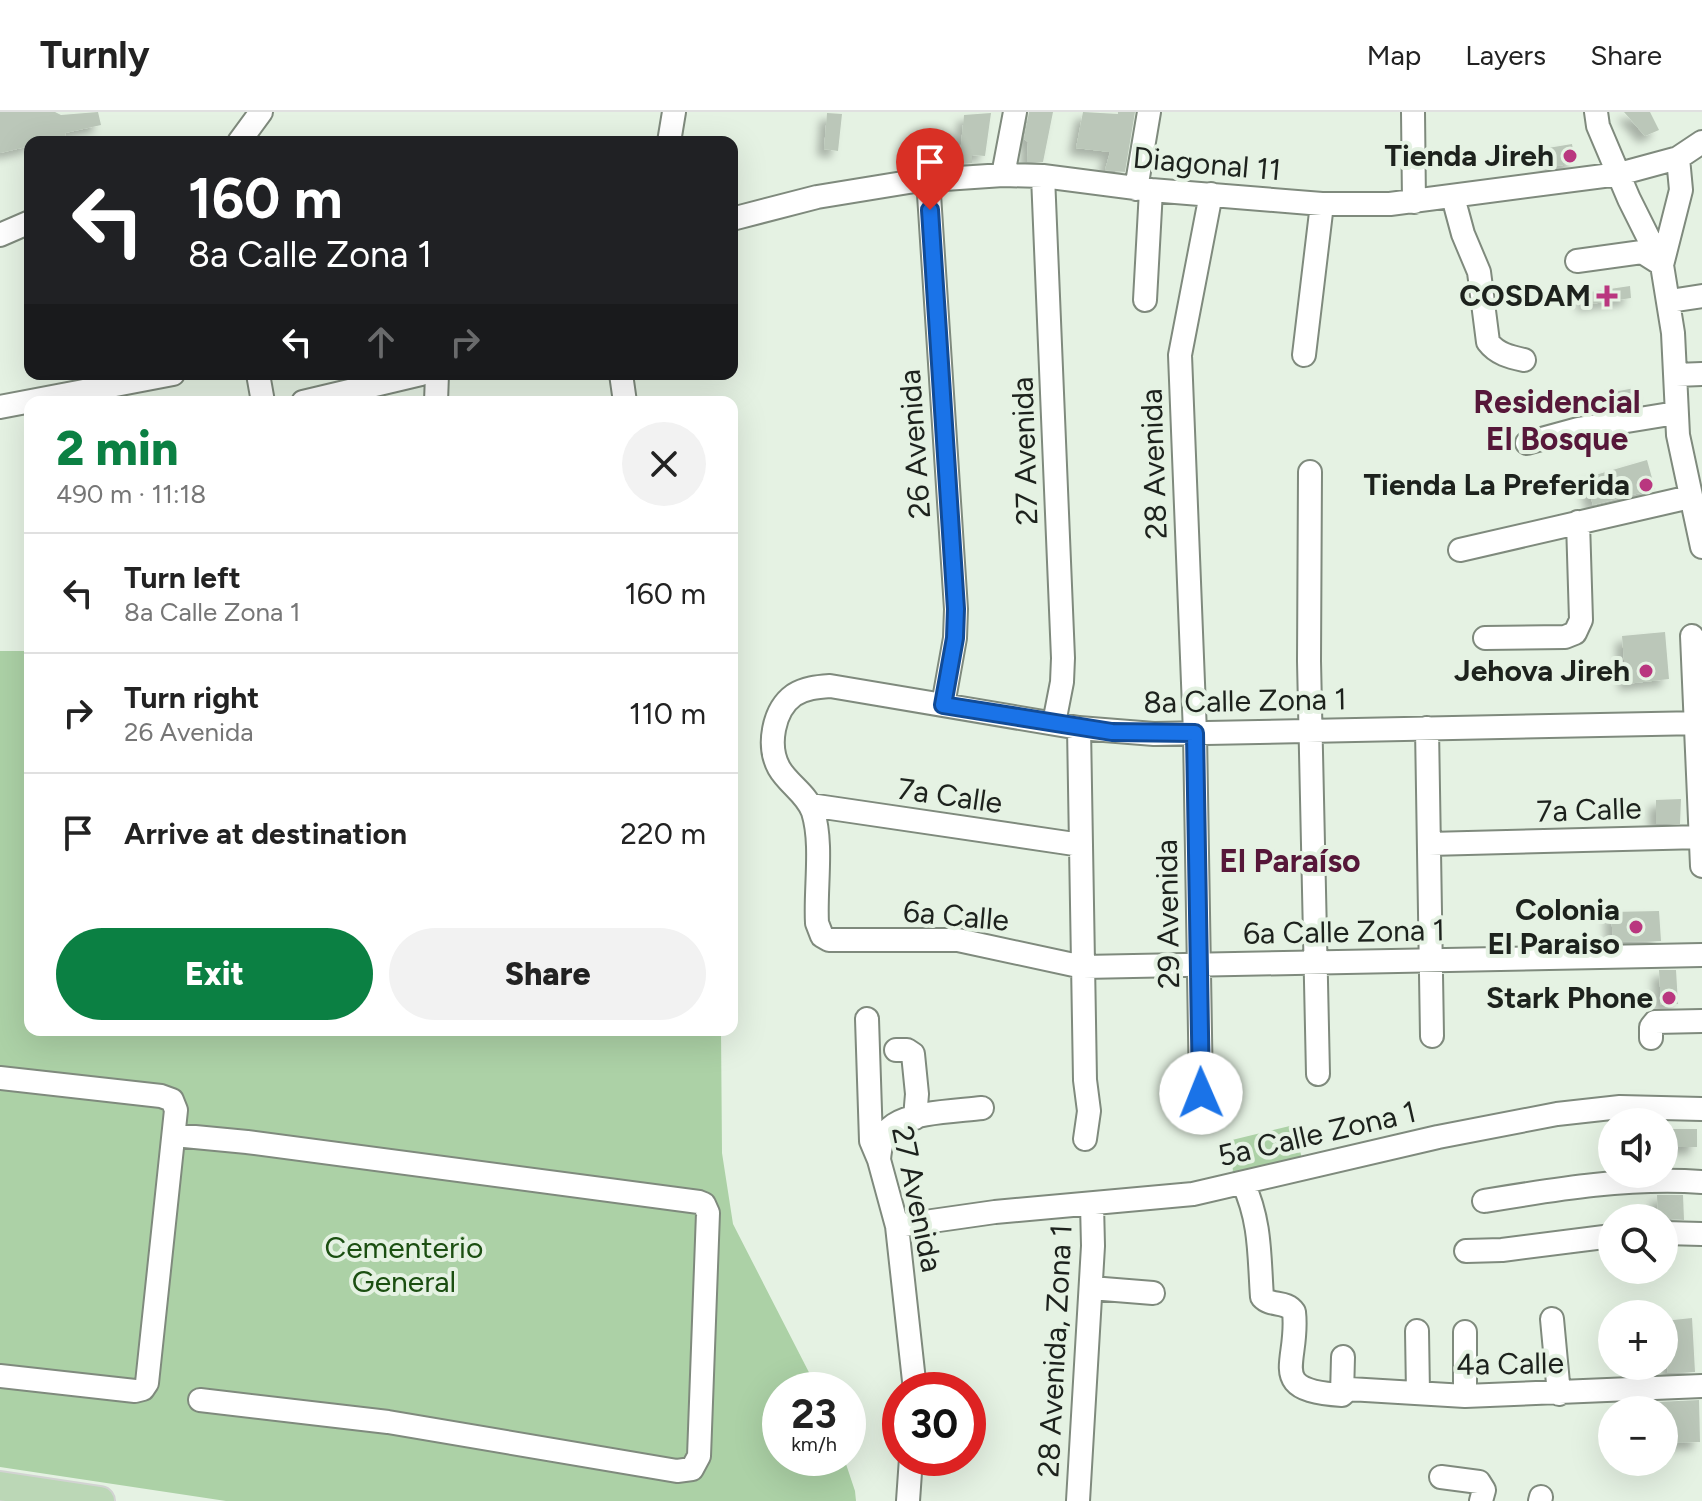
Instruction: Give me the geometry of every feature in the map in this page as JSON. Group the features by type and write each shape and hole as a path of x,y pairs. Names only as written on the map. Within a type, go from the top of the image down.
{"main road":[{"path":"0,1486 100,1501"}],"street":[{"path":"243,136 261,112"},
{"path":"670,136 674,112"},
{"path":"1003,175 1015,112"},
{"path":"1145,300 1144,190 1149,112"},
{"path":"1413,112 1414,202"},
{"path":"1596,112 1598,126 1662,265 1670,301 1676,413 1693,487 1702,547"},
{"name":"Diagonal 11","path":"738,217 817,197 928,179 1003,175 1043,176 1144,190 1211,194 1279,193 1359,205 1414,202 1619,174 1678,158 1702,142"},
{"path":"1662,265 1681,190 1678,158"},
{"name":"27 Avenida","path":"1043,176 1063,658 1054,723"},
{"name":"26 Avenida","path":"928,179 956,609 955,638 943,705"},
{"name":"28 Avenida","path":"1195,733 1180,355 1211,194"},
{"path":"1453,197 1463,234 1479,272 1488,342 1494,350 1524,360"},
{"path":"1304,355 1317,198"},
{"path":"0,235 24,225"},
{"path":"1577,261 1642,252 1662,265"},
{"path":"1670,301 1702,296"},
{"path":"1676,375 1702,374"},
{"path":"80,396 148,380"},
{"path":"328,396 396,380"},
{"path":"0,407 24,404"},
{"path":"1527,443 1578,429 1676,413"},
{"path":"1310,472 1311,731 1318,1074"},
{"path":"1460,550 1578,522 1693,487"},
{"path":"1485,638 1565,637 1575,633 1581,620 1578,522"},
{"path":"1692,636 1699,723 1702,866"},
{"name":"8a Calle Zona 1","path":"810,805 780,771 773,745 779,714 794,695 816,687 830,686 1079,728 1154,734 1699,723"},
{"path":"1079,728 1085,1080 1089,1111 1085,1139"},
{"path":"1427,728 1432,1036"},
{"name":"29 Avenida","path":"1195,733 1201,1093"},
{"name":"7a Calle","path":"810,805 1081,845"},
{"name":"6a Calle","path":"810,805 816,838 817,923 822,936 834,941 976,942 1083,967"},
{"name":"7a Calle","path":"1429,844 1701,837"},
{"name":"6a Calle Zona 1","path":"1083,967 1702,955"},
{"name":"27 Avenida","path":"867,1019 871,1141 897,1226 913,1372"},
{"path":"1651,1038 1651,1027 1655,1022 1702,1021"},
{"path":"896,1050 907,1050 913,1054 917,1094 915,1118"},
{"path":"0,1078 167,1097 175,1105 147,1383 143,1389 135,1391 0,1376"},
{"name":"5a Calle Zona 1","path":"897,1226 995,1212 1170,1198 1438,1137 1557,1114 1620,1107 1702,1109"},
{"path":"879,1160 882,1140 894,1125 915,1118 982,1108"},
{"path":"174,1135 699,1202 704,1204 708,1213 699,1456 692,1469 677,1471 402,1424 200,1400"},
{"path":"1484,1201 1577,1185 1702,1182"},
{"path":"1243,1183 1259,1240 1262,1297 1292,1308 1295,1317 1290,1362 1292,1374 1301,1388 1332,1394 1343,1357"},
{"name":"28 Avenida, Zona 1","path":"1078,1501 1091,1288 1092,1204"},
{"path":"1678,1233 1702,1234"},
{"path":"1466,1251 1502,1250 1598,1238"},
{"path":"1091,1288 1153,1293"},
{"path":"1552,1319 1559,1394"},
{"path":"1417,1331 1418,1393"},
{"path":"1465,1332 1465,1396"},
{"name":"4a Calle","path":"1332,1394 1349,1389 1465,1396 1559,1394 1702,1386"},
{"path":"908,1501 910,1476"},
{"path":"1441,1477 1479,1482 1484,1490 1481,1501"}],"green space":[{"name":"Cementerio General","path":"0,651 24,651 24,1036 721,1036 722,1153 733,1224 809,1372 762,1372 762,1476 850,1476 856,1501 226,1501 0,1467"},
{"path":"1294,1125 1303,1163 1233,1178 1232,1140"}],"building":[{"path":"0,112 55,112 61,115 98,112 101,125 65,133 66,136 24,136 24,147 0,153"},
{"path":"1029,112 1053,112 1043,162 1027,162 1028,142 1024,139"},
{"path":"1083,112 1135,112 1125,172 1105,170 1110,152 1076,148"},
{"path":"1624,112 1650,112 1659,130 1645,136"},
{"path":"827,113 842,114 838,151 824,149"},
{"path":"991,113 985,156 972,155 972,163 959,164 964,115"},
{"path":"1572,144 1575,163 1551,167 1548,148"},
{"name":"COSDAM","path":"1630,286 1631,298 1584,305 1583,293"},
{"path":"1640,387 1643,404 1595,412 1592,396"},
{"path":"1647,460 1655,489 1593,505 1585,478"},
{"path":"1665,632 1669,679 1626,684 1622,636"},
{"path":"1681,799 1680,824 1656,824 1656,800"},
{"name":"Colonia El Paraiso","path":"1659,911 1661,941 1613,942 1611,912"},
{"path":"1659,970 1676,970 1678,1004 1661,1005"},
{"path":"1678,1129 1697,1129 1697,1147 1678,1147"},
{"path":"1657,1195 1683,1195 1684,1220 1678,1220 1678,1204 1657,1204"},
{"path":"1692,1318 1695,1372 1678,1373 1678,1320"},
{"path":"1699,1400 1700,1442 1678,1443 1678,1401"}],"place":[{"name":"Tienda Jireh","path":"1570,156"},
{"name":"COSDAM","path":"1607,296"},
{"name":"Tienda La Preferida","path":"1646,485"},
{"name":"Jehova Jireh","path":"1646,671"},
{"name":"Colonia El Paraiso","path":"1636,927"},
{"name":"Stark Phone","path":"1669,998"}],"district":[{"name":"Residencial El Bosque","path":"1557,420"},
{"name":"El Paraíso","path":"1290,861"}],"route":[{"path":"930,210 956,609 955,638 943,705 1112,732 1195,733 1201,1093"}]}
